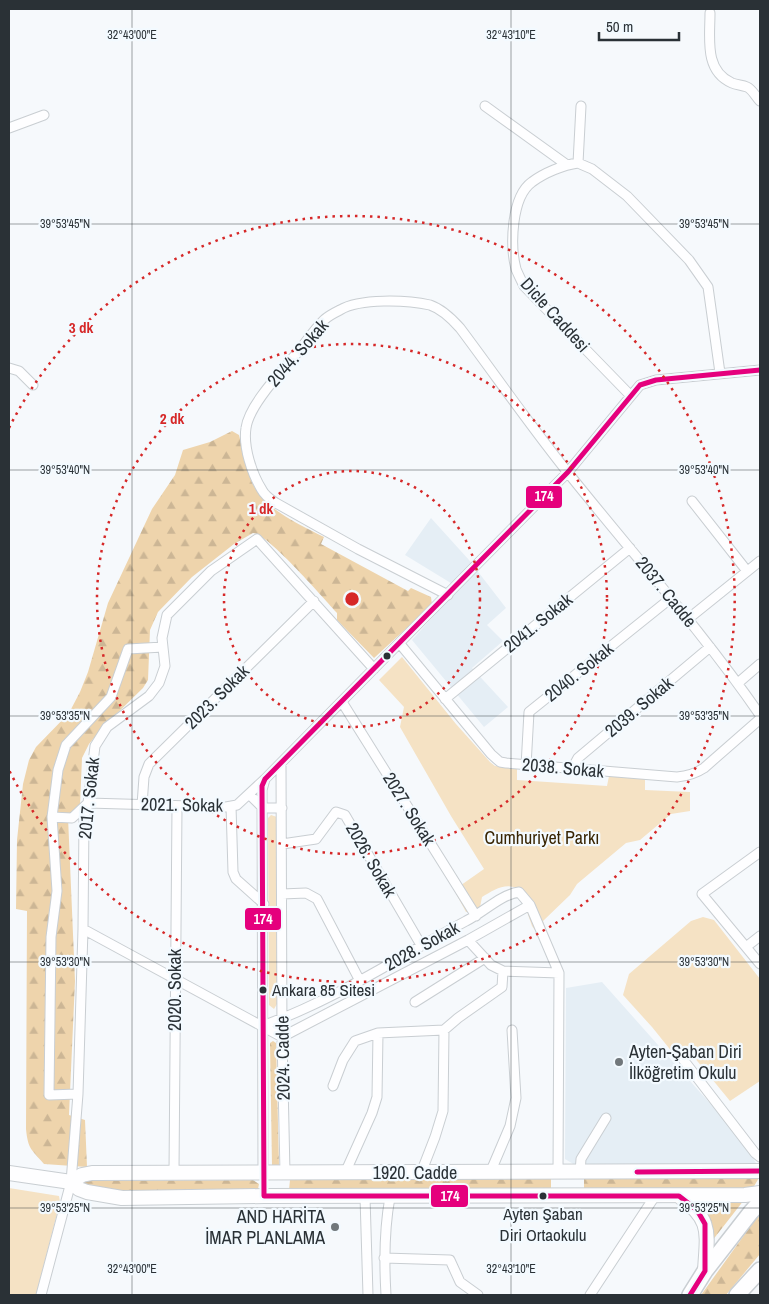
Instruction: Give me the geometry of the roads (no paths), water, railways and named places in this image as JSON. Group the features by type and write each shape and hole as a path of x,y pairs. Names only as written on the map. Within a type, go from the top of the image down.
{"main road":[{"name":"1920. Cadde","path":"71,1182 82,1175 92,1173 760,1171"},
{"path":"580,1172 580,1196"},
{"name":"1920. Cadde","path":"9,1173 71,1182 79,1189 87,1192 122,1198 264,1196 745,1196 760,1193"},
{"path":"263,1173 264,1196"},
{"path":"285,1173 285,1196"},
{"path":"558,1173 558,1196"},
{"path":"678,1196 697,1210 705,1224 707,1245 705,1271"},
{"path":"690,1295 705,1271 760,1202"},
{"path":"737,1295 760,1270"}],"street":[{"path":"710,13 710,50 713,64 719,75 749,88 760,101"},
{"path":"485,106 567,165"},
{"path":"581,106 578,164 592,169 627,196 689,260 708,287 720,373"},
{"path":"9,128 44,115"},
{"name":"Dicle Caddesi","path":"578,164 567,165 531,182 519,200 512,235 516,269 524,286 630,395"},
{"name":"2044. Sokak","path":"448,595 358,549 294,513 266,496 262,490 248,452 246,427 249,418 263,395 325,319 342,308 366,302 405,302 431,306 448,315 460,328 568,472"},
{"path":"9,368 18,371 33,385"},
{"path":"266,779 568,472 640,385 646,382 760,370"},
{"name":"2037. Cadde","path":"568,472 688,619 738,683 760,715"},
{"path":"692,501 746,572"},
{"name":"2017. Sokak","path":"41,1295 71,1182 78,1094 84,818 88,803 95,746 107,727 149,696 159,683 165,666 162,638 167,615 211,571 257,539 374,669"},
{"name":"2041. Sokak","path":"445,699 630,548"},
{"path":"688,619 760,561"},
{"name":"2040. Sokak","path":"526,766 529,712 671,598"},
{"name":"2023. Sokak","path":"142,805 144,777 149,764 314,601"},
{"name":"2038. Sokak","path":"400,644 496,759 506,763 677,777 694,774 704,768 760,719"},
{"path":"78,1094 49,1095 51,937 57,891 52,817 58,770 66,745 111,698 128,649 163,647"},
{"name":"2039. Sokak","path":"572,769 578,758 710,647"},
{"path":"738,683 760,664"},
{"name":"2027. Sokak","path":"342,702 476,916"},
{"name":"2024. Cadde","path":"281,764 282,1037 285,1173"},
{"name":"2021. Sokak","path":"88,803 217,808 237,805 266,779"},
{"name":"2024. Cadde","path":"263,1173 262,1026 264,904 262,786 266,779"},
{"path":"249,794 263,808 282,808"},
{"path":"52,817 72,818 88,803"},
{"path":"231,806 233,872 236,880 264,904"},
{"name":"2020. Sokak","path":"174,1172 177,807"},
{"name":"2026. Sokak","path":"282,844 316,838 336,812 345,816 421,945"},
{"path":"760,852 702,894 760,964"},
{"name":"2028. Sokak","path":"262,1026 282,1019 360,981 421,945 476,916 509,894 519,892 530,905 468,940 282,1037"},
{"path":"282,894 306,893 317,899 360,981"},
{"path":"530,905 558,973 558,1173"},
{"path":"83,928 282,1037"},
{"path":"746,947 760,936"},
{"name":"2028. Sokak","path":"468,940 491,965 503,971"},
{"path":"415,1002 485,958"},
{"path":"333,1086 343,1060 355,1041 378,1033 444,1030 502,986 503,971 558,973"},
{"path":"421,1173 435,1137 442,1110 444,1030"},
{"path":"490,1173 510,1126 516,1098 512,1030"},
{"path":"345,1173 372,1113 377,1096 378,1033"},
{"path":"682,1058 760,1157"},
{"path":"580,1172 581,1159 606,1118"},
{"path":"590,1295 655,1196"},
{"path":"365,1197 368,1295"},
{"path":"386,1295 384,1258 386,1219 390,1197"},
{"path":"384,1258 450,1260 460,1282 478,1295"}],"place":[{"name":"Ankara 85 Sitesi","path":"263,990"},
{"name":"Ayten-Şaban Diri İlköğretim Okulu","path":"619,1062"},
{"name":"Ayten Şaban Diri Ortaokulu","path":"543,1196"},
{"name":"AND HARİTA İMAR PLANLAMA","path":"335,1227"}],"park label":[{"name":"Cumhuriyet Parkı","path":"542,838"}]}
